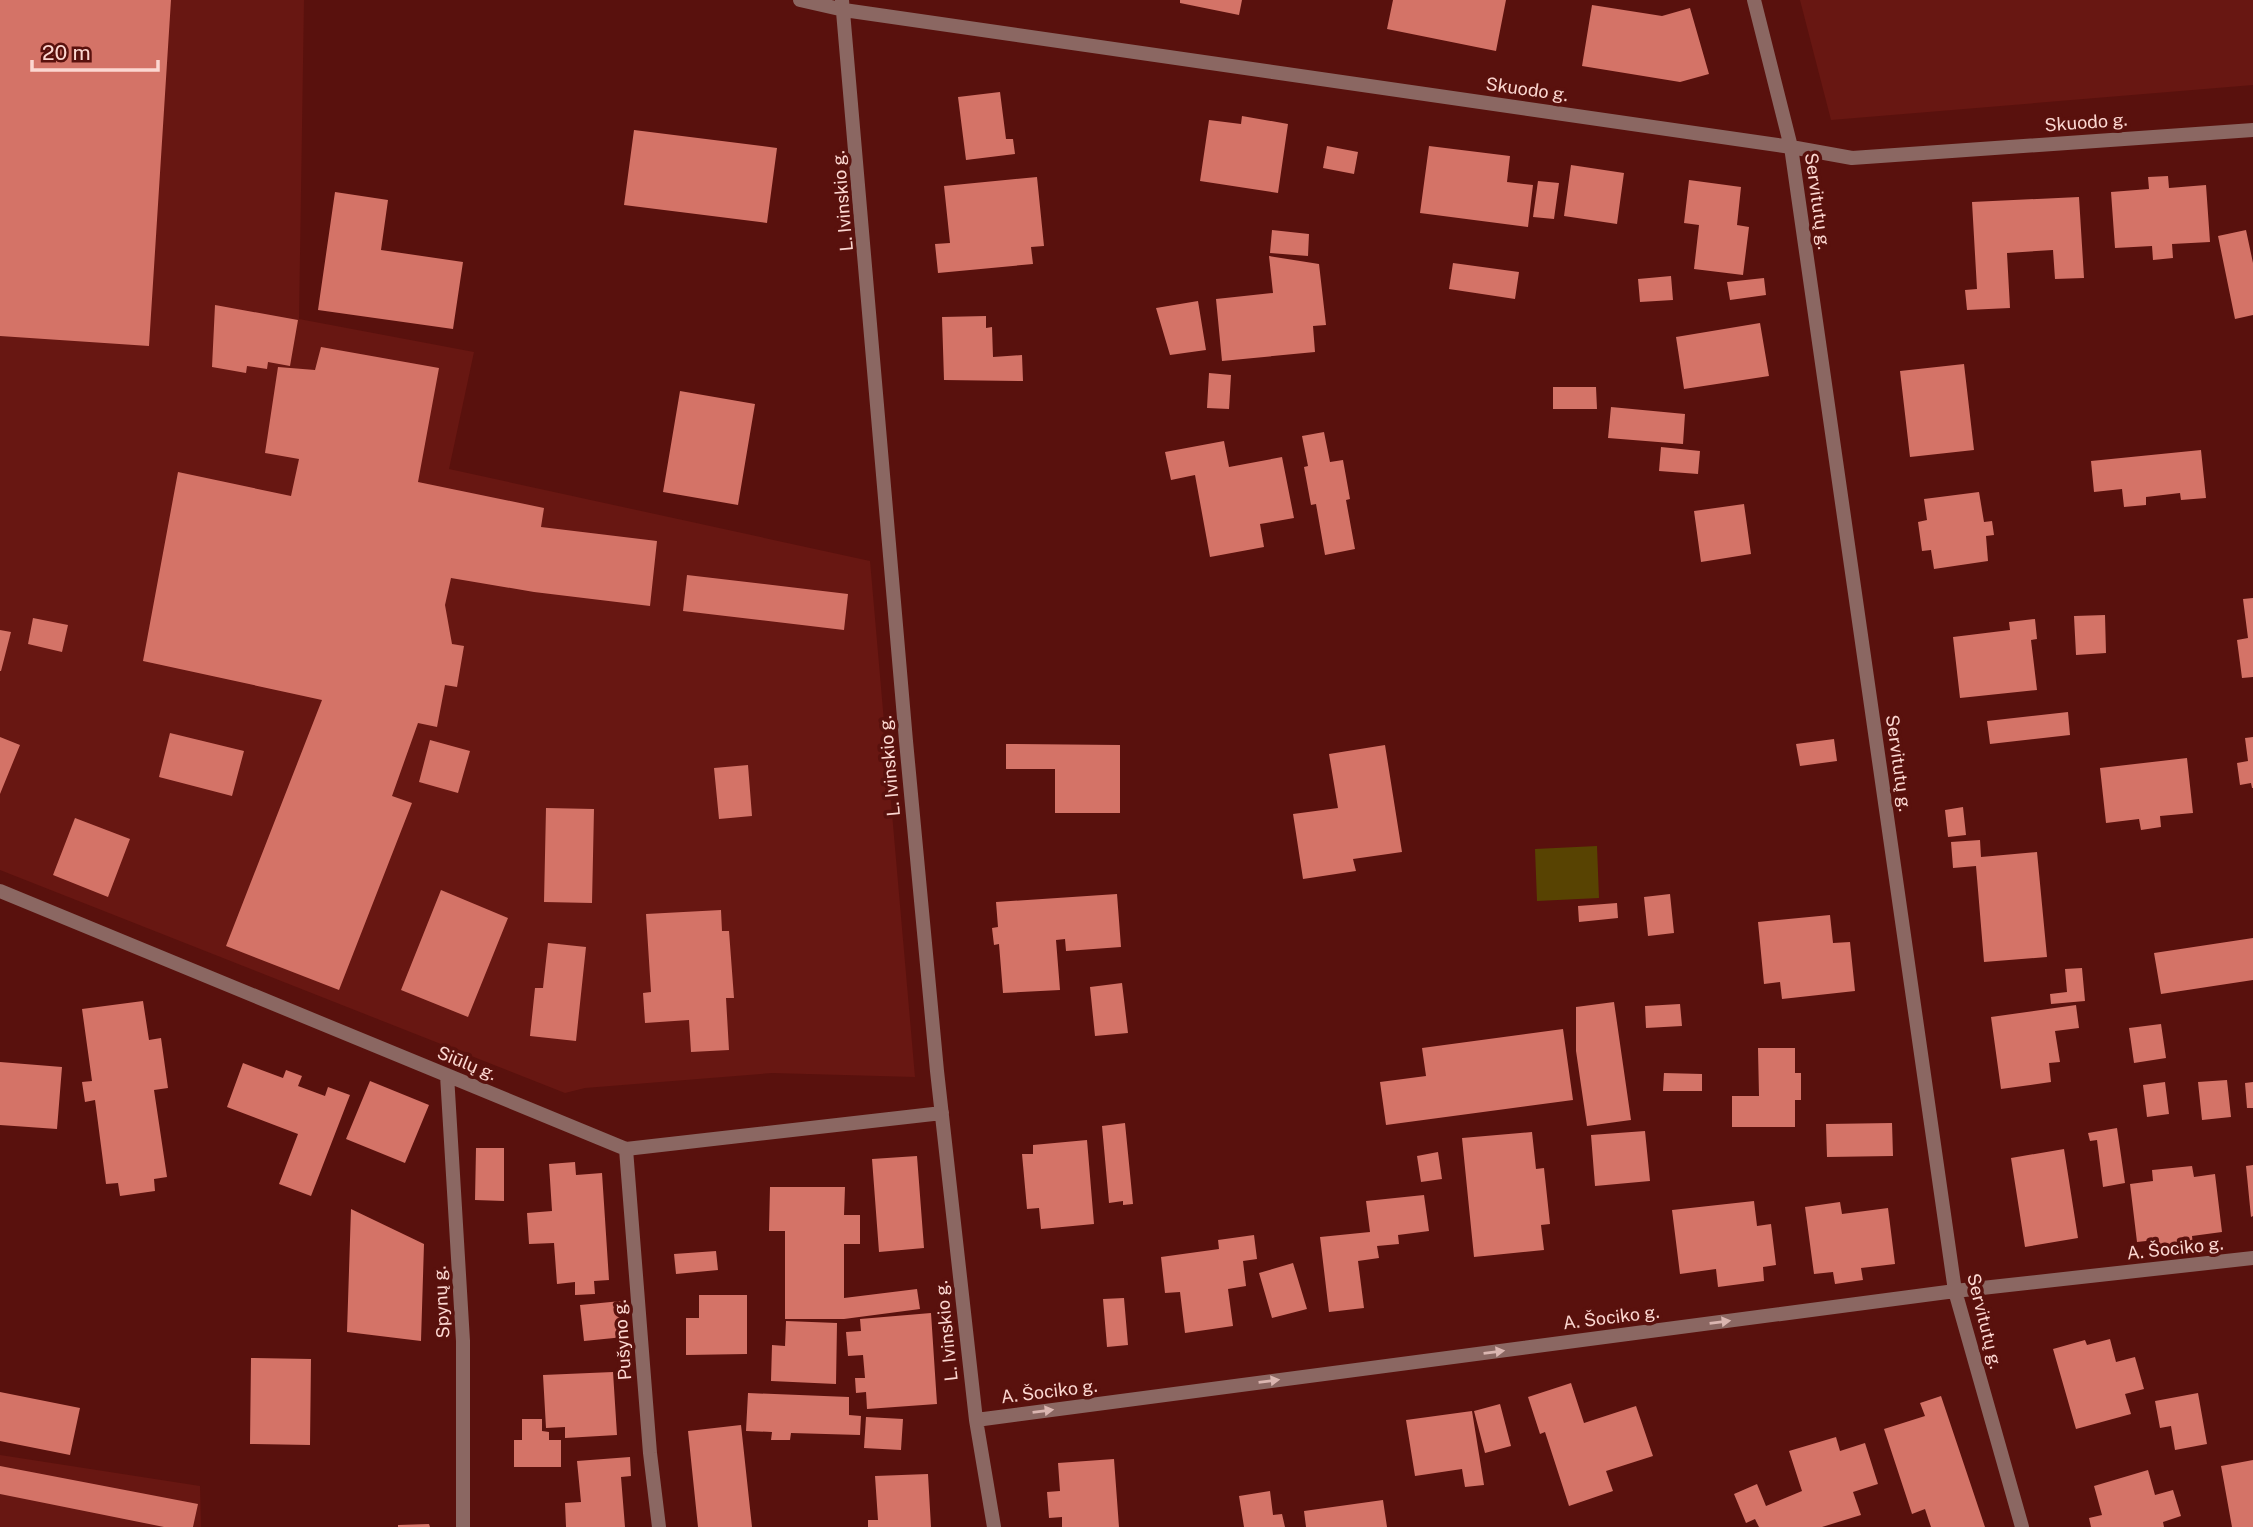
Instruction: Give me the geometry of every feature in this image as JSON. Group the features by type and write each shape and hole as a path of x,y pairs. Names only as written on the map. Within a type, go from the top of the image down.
{"street":[{"name":"Skuodo g.","path":"800,0 1852,158 2253,130"},
{"name":"Servitutų g.","path":"1754,0 1791,147 1955,1291 2022,1527"},
{"name":"L. Ivinskio g.","path":"843,5 904,714 942,1113 976,1420 994,1527"},
{"name":"Siūlų g.","path":"0,891 626,1149 942,1113"},
{"name":"Spynų g.","path":"447,1075 463,1341 463,1527"},
{"name":"Pušyno g.","path":"626,1149 650,1452 659,1527"},
{"name":"A. Šociko g.","path":"976,1420 1955,1291 2253,1258"}],"shaded area":[{"path":"0,0 304,0 299,319 474,352 449,469 870,561 915,1077 772,1073 585,1088 565,1093 0,870"},
{"path":"1800,0 2253,0 2253,85 1831,120"},
{"path":"1597,846 1599,898 1537,901 1535,849"},
{"path":"0,1455 200,1486 201,1527 0,1527"}],"building":[{"path":"0,0 171,0 149,346 0,336"},
{"path":"1180,0 1242,0 1239,15 1180,3"},
{"path":"1393,0 1506,0 1496,51 1387,29"},
{"path":"1592,5 1662,16 1690,8 1709,74 1680,82 1582,66"},
{"path":"1000,92 1006,139 1013,139 1015,154 966,160 958,97"},
{"path":"1242,116 1288,124 1278,193 1200,181 1209,120 1241,124"},
{"path":"634,130 777,148 767,223 624,205"},
{"path":"1327,146 1358,152 1354,174 1323,168"},
{"path":"1429,146 1510,156 1507,182 1533,185 1528,227 1420,213"},
{"path":"1571,165 1624,173 1617,224 1564,216"},
{"path":"2168,176 2169,188 2206,185 2210,242 2172,244 2173,258 2153,260 2152,246 2115,248 2111,192 2149,189 2148,177"},
{"path":"1037,177 1044,246 1031,247 1033,264 938,273 935,244 950,243 944,186"},
{"path":"1689,180 1741,187 1737,225 1749,227 1743,275 1694,269 1699,225 1684,223"},
{"path":"1538,181 1559,183 1554,219 1533,217"},
{"path":"335,192 388,200 381,250 463,262 453,329 318,310"},
{"path":"2079,197 2084,278 2055,279 2053,250 2007,253 2010,308 1967,310 1965,290 1977,289 1972,202"},
{"path":"1272,230 1309,234 1308,256 1270,253"},
{"path":"2246,230 2253,263 2253,315 2235,319 2218,236"},
{"path":"1269,256 1319,264 1326,325 1313,326 1315,352 1222,361 1216,299 1273,293"},
{"path":"1453,263 1519,272 1515,299 1449,289"},
{"path":"1671,276 1673,300 1640,302 1638,279"},
{"path":"1764,278 1766,295 1730,300 1727,282"},
{"path":"1198,301 1206,350 1170,355 1156,308"},
{"path":"215,305 298,320 290,366 268,362 267,369 247,366 246,373 212,367"},
{"path":"986,316 986,328 992,327 993,357 1022,355 1023,381 944,380 942,317"},
{"path":"1760,323 1769,376 1684,389 1676,337"},
{"path":"321,347 439,368 418,482 544,508 541,527 657,541 650,606 534,592 451,578 445,605 452,644 464,646 457,687 445,685 437,727 418,723 392,796 412,803 339,990 226,946 322,700 143,661 178,472 291,496 299,459 265,453 278,367 315,370"},
{"path":"1964,364 1974,450 1910,457 1900,371"},
{"path":"1209,373 1231,375 1229,409 1207,408"},
{"path":"1553,387 1596,387 1597,409 1553,409"},
{"path":"680,391 755,404 738,505 663,492"},
{"path":"1611,407 1685,414 1683,444 1608,438"},
{"path":"1324,432 1330,462 1343,460 1350,499 1346,500 1355,549 1325,555 1316,504 1311,505 1302,436"},
{"path":"1224,441 1229,467 1282,457 1294,518 1260,524 1264,547 1210,557 1195,475 1171,480 1165,452"},
{"path":"1661,447 1700,451 1698,474 1659,471"},
{"path":"2201,450 2206,498 2181,500 2180,493 2146,497 2146,505 2124,507 2122,489 2094,492 2091,461"},
{"path":"1979,492 1984,522 1992,521 1994,535 1986,536 1988,561 1934,569 1931,550 1922,551 1918,522 1927,520 1924,499"},
{"path":"1744,504 1751,554 1701,562 1694,511"},
{"path":"687,575 848,594 844,630 683,611"},
{"path":"2253,598 2253,677 2242,678 2237,640 2248,638 2243,599"},
{"path":"2105,615 2106,653 2076,655 2074,616"},
{"path":"33,618 68,625 62,652 28,644"},
{"path":"2035,619 2037,639 2031,640 2037,690 1960,698 1953,637 2010,630 2009,622"},
{"path":"0,630 11,632 1,671 0,671"},
{"path":"2068,712 2070,735 1990,744 1987,721"},
{"path":"170,733 244,751 232,796 159,777"},
{"path":"0,737 20,745 0,794"},
{"path":"2253,737 2252,788 2251,783 2240,785 2237,763 2248,761 2245,738"},
{"path":"1834,739 1837,761 1800,766 1796,744"},
{"path":"430,740 470,751 458,793 419,782"},
{"path":"1006,744 1120,745 1120,813 1055,813 1055,769 1006,769"},
{"path":"1385,745 1402,852 1353,859 1356,871 1303,879 1293,814 1338,808 1329,754"},
{"path":"2187,758 2193,813 2160,816 2161,827 2141,830 2139,819 2106,823 2100,768"},
{"path":"748,765 752,816 719,819 714,768"},
{"path":"1963,807 1966,835 1948,837 1945,810"},
{"path":"546,808 594,809 592,903 544,902"},
{"path":"75,818 130,839 108,897 53,875"},
{"path":"1980,840 1981,857 2037,852 2047,957 1984,962 1976,866 1953,868 1951,842"},
{"path":"441,890 508,918 468,1017 401,990"},
{"path":"1117,894 1121,947 1066,951 1065,939 1056,940 1060,990 1003,993 999,944 994,945 992,928 998,927 996,902"},
{"path":"1670,894 1674,933 1648,936 1644,897"},
{"path":"1617,903 1618,918 1579,922 1578,906"},
{"path":"721,910 722,931 729,931 734,998 726,998 729,1050 691,1052 689,1020 645,1023 643,993 651,992 646,914"},
{"path":"1830,915 1833,943 1850,942 1855,991 1782,999 1780,982 1764,984 1758,922"},
{"path":"2253,938 2253,980 2161,994 2154,953"},
{"path":"548,943 586,947 576,1041 530,1036 535,988 543,988"},
{"path":"2082,968 2085,1001 2051,1004 2050,994 2067,992 2065,969"},
{"path":"1122,983 1128,1033 1095,1036 1090,987"},
{"path":"143,1001 149,1040 161,1038 168,1088 154,1090 167,1177 154,1179 155,1191 120,1196 118,1183 106,1184 95,1100 85,1102 82,1082 92,1081 82,1009"},
{"path":"1614,1002 1631,1120 1587,1126 1576,1051 1576,1007"},
{"path":"1680,1004 1682,1026 1646,1028 1645,1006"},
{"path":"2076,1005 2079,1028 2055,1031 2060,1062 2049,1063 2051,1082 2001,1089 1991,1017"},
{"path":"2161,1024 2166,1058 2134,1063 2129,1028"},
{"path":"1563,1029 1573,1100 1386,1125 1380,1082 1426,1076 1422,1048"},
{"path":"1758,1048 1795,1048 1795,1073 1801,1073 1801,1100 1795,1100 1795,1127 1732,1127 1732,1096 1759,1096"},
{"path":"0,1062 62,1067 57,1129 0,1125"},
{"path":"243,1063 283,1078 286,1070 302,1076 298,1086 325,1096 328,1087 350,1095 311,1196 279,1184 298,1134 227,1107"},
{"path":"1664,1073 1702,1074 1702,1091 1663,1091"},
{"path":"2227,1080 2231,1117 2202,1120 2198,1082"},
{"path":"370,1081 429,1105 405,1163 346,1139"},
{"path":"2165,1082 2169,1114 2147,1117 2143,1085"},
{"path":"2253,1082 2253,1108 2247,1108 2245,1083"},
{"path":"1125,1123 1133,1204 1123,1205 1123,1201 1109,1203 1102,1126"},
{"path":"1892,1123 1893,1156 1827,1157 1826,1124"},
{"path":"2117,1128 2125,1183 2103,1187 2097,1140 2090,1141 2088,1133"},
{"path":"1645,1131 1650,1181 1595,1186 1591,1135"},
{"path":"1532,1132 1536,1169 1544,1168 1550,1224 1541,1225 1544,1250 1474,1257 1462,1138"},
{"path":"1087,1140 1094,1224 1041,1229 1039,1208 1027,1209 1022,1154 1033,1154 1033,1145"},
{"path":"476,1148 504,1148 504,1201 475,1200"},
{"path":"2064,1149 2078,1238 2025,1247 2011,1158"},
{"path":"1438,1152 1442,1179 1421,1182 1417,1156"},
{"path":"917,1156 924,1248 879,1252 872,1159"},
{"path":"575,1162 576,1175 602,1173 609,1280 594,1281 595,1294 575,1295 575,1282 557,1284 554,1243 529,1244 527,1213 552,1211 549,1164"},
{"path":"2253,1165 2253,1216 2251,1217 2246,1166"},
{"path":"2192,1166 2194,1177 2215,1174 2222,1232 2192,1236 2193,1246 2157,1250 2155,1240 2137,1242 2130,1184 2153,1181 2152,1170"},
{"path":"770,1187 845,1187 844,1215 860,1215 860,1244 844,1244 844,1298 917,1289 920,1309 844,1319 785,1319 785,1231 769,1231"},
{"path":"1424,1195 1429,1231 1398,1235 1399,1244 1377,1246 1379,1258 1358,1261 1364,1308 1329,1312 1320,1237 1370,1232 1366,1201"},
{"path":"1754,1201 1757,1226 1771,1224 1776,1265 1763,1267 1764,1281 1718,1287 1716,1269 1680,1274 1672,1210"},
{"path":"1840,1202 1842,1214 1888,1208 1895,1264 1861,1268 1863,1280 1835,1284 1833,1272 1814,1274 1805,1207"},
{"path":"351,1209 424,1244 421,1341 347,1332"},
{"path":"1254,1235 1257,1259 1243,1261 1246,1286 1228,1289 1233,1326 1185,1333 1180,1292 1165,1293 1161,1257 1219,1249 1218,1240"},
{"path":"716,1251 718,1270 676,1274 674,1254"},
{"path":"1293,1263 1307,1309 1272,1318 1259,1273"},
{"path":"699,1295 747,1295 747,1354 686,1355 686,1318 699,1318"},
{"path":"1124,1298 1128,1345 1107,1347 1103,1299"},
{"path":"621,1301 624,1337 584,1341 580,1305"},
{"path":"931,1313 937,1404 867,1409 866,1392 856,1393 855,1378 865,1378 863,1355 848,1356 846,1332 861,1331 860,1319"},
{"path":"786,1321 837,1323 836,1384 771,1381 772,1345 785,1346"},
{"path":"2110,1339 2116,1362 2135,1357 2144,1389 2125,1394 2131,1414 2076,1429 2053,1349 2085,1340 2087,1345"},
{"path":"251,1358 311,1359 310,1445 250,1444"},
{"path":"613,1372 617,1435 565,1438 565,1427 546,1428 543,1375"},
{"path":"1571,1383 1584,1423 1636,1406 1653,1456 1606,1471 1613,1491 1569,1506 1545,1432 1540,1434 1528,1397"},
{"path":"0,1392 80,1408 70,1455 0,1441"},
{"path":"748,1393 849,1397 849,1415 861,1416 860,1435 791,1433 790,1440 771,1440 772,1432 746,1431"},
{"path":"2198,1393 2207,1444 2175,1450 2171,1426 2160,1428 2155,1401"},
{"path":"1941,1396 1985,1527 1931,1527 1925,1509 1912,1514 1884,1429 1925,1416 1920,1403"},
{"path":"1500,1404 1511,1446 1485,1453 1474,1411"},
{"path":"1472,1411 1484,1485 1465,1487 1462,1469 1415,1476 1406,1420"},
{"path":"866,1417 903,1419 901,1450 864,1448"},
{"path":"522,1419 542,1419 542,1431 549,1432 549,1440 561,1440 561,1467 514,1467 514,1440 522,1440"},
{"path":"741,1425 752,1527 698,1527 688,1431"},
{"path":"1836,1437 1840,1451 1865,1443 1878,1484 1853,1492 1861,1515 1822,1527 1759,1527 1755,1519 1746,1523 1734,1494 1757,1484 1766,1506 1802,1491 1789,1451"},
{"path":"630,1457 631,1476 621,1477 625,1527 566,1527 565,1503 581,1502 577,1461"},
{"path":"1114,1459 1119,1527 1062,1527 1062,1517 1049,1518 1047,1492 1060,1491 1058,1463"},
{"path":"2253,1460 2253,1527 2232,1527 2221,1466"},
{"path":"0,1466 198,1504 193,1527 164,1527 0,1494"},
{"path":"2148,1470 2155,1495 2173,1490 2181,1516 2163,1522 2164,1527 2091,1527 2089,1518 2102,1515 2094,1486"},
{"path":"928,1474 931,1527 868,1527 868,1520 878,1520 875,1476"},
{"path":"1270,1491 1273,1515 1282,1514 1285,1527 1244,1527 1239,1496"},
{"path":"1383,1500 1387,1527 1306,1527 1304,1511"},
{"path":"429,1524 430,1527 398,1527 398,1525"}]}
